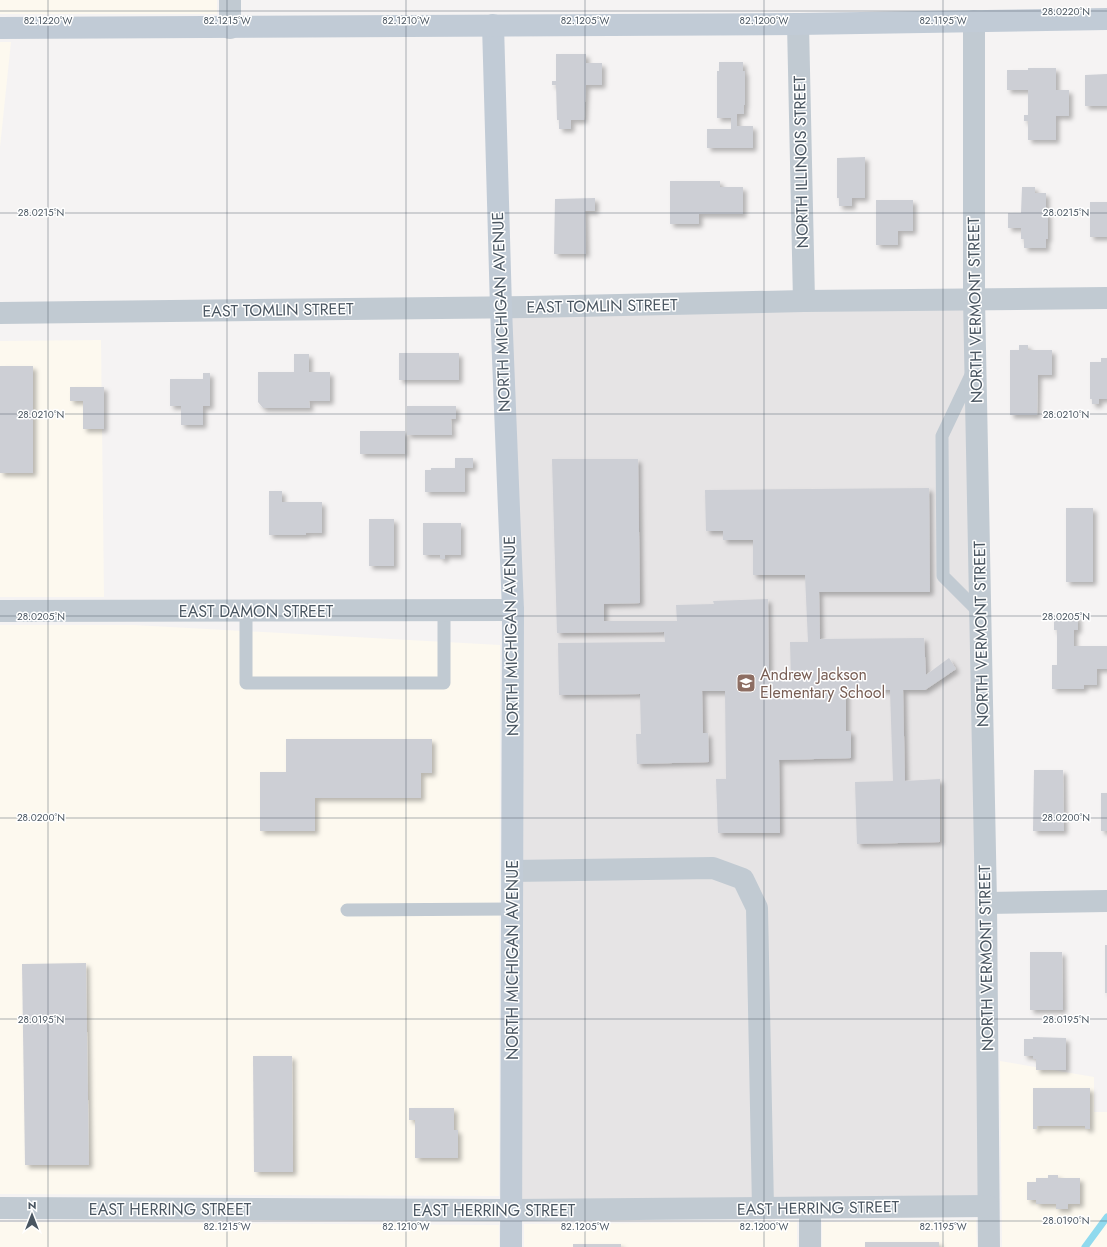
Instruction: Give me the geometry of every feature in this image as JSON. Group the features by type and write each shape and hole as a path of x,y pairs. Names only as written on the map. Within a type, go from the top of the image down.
{"street":[{"path":"230,0 230,28"},
{"path":"0,28 798,24 1107,19"},
{"name":"NORTH VERMONT STREET","path":"974,21 974,299 986,903 989,1247"},
{"name":"NORTH ILLINOIS STREET","path":"798,24 804,301"},
{"name":"NORTH MICHIGAN AVENUE","path":"493,25 512,610 511,1247"},
{"name":"EAST TOMLIN STREET","path":"0,313 501,308 804,301 1107,298"},
{"name":"EAST DAMON STREET","path":"0,611 512,610"},
{"path":"512,870 713,868 743,879 757,908 763,1208"},
{"path":"986,903 1107,901"},
{"name":"EAST HERRING STREET","path":"0,1208 511,1210 988,1206"},
{"path":"810,1208 810,1247"}],"lane":[{"path":"975,366 942,436 943,576 980,613"},
{"path":"246,611 246,683 444,683 444,610"},
{"path":"347,910 512,909"}],"shaded area":[{"path":"0,0 217,0 217,14 0,14"},
{"path":"0,42 11,42 0,147"},
{"name":"Andrew Jackson Elementary School","path":"974,299 988,1206 511,1210 501,308"},
{"path":"101,340 104,597 0,597 0,341"},
{"path":"0,625 134,625 500,645 499,1196 0,1194"},
{"path":"1000,1061 1094,1077 1094,1112 1107,1112 1107,1247 1002,1247"},
{"path":"976,1220 977,1247 822,1247 822,1222"},
{"path":"0,1222 499,1225 499,1247 0,1247"},
{"path":"797,1222 797,1247 524,1247 524,1224"}],"building":[{"path":"556,54 586,54 586,63 602,63 602,85 586,85 584,120 571,120 571,129 559,129 559,120 557,120 556,85 552,85 552,81 556,81"},
{"path":"719,62 743,62 743,71 745,71 745,105 744,114 737,114 737,126 753,126 753,148 707,148 707,129 731,129 731,118 717,118 717,71 719,71"},
{"path":"1028,68 1056,68 1056,90 1069,90 1069,116 1056,116 1056,140 1028,140 1028,121 1024,121 1024,115 1028,115 1028,90 1007,90 1007,70 1028,70"},
{"path":"1107,74 1107,106 1085,106 1085,75"},
{"path":"865,157 865,198 852,198 852,206 839,206 839,198 837,198 837,158"},
{"path":"670,181 720,181 720,187 743,187 743,214 699,214 699,224 670,224"},
{"path":"1022,187 1035,187 1035,193 1046,193 1048,239 1046,239 1046,248 1024,248 1024,239 1021,239 1021,228 1008,228 1008,213 1021,213"},
{"path":"595,198 595,211 585,211 586,254 554,254 555,199"},
{"path":"876,200 913,200 913,231 898,231 898,245 876,245"},
{"path":"1090,202 1107,202 1107,237 1090,237"},
{"path":"1019,345 1028,345 1028,350 1052,350 1052,375 1038,375 1037,415 1010,415 1010,350 1019,350"},
{"path":"399,353 459,353 459,380 399,380"},
{"path":"294,354 309,354 309,372 330,372 330,401 309,401 310,408 263,408 258,402 258,372 294,372"},
{"path":"1101,358 1107,358 1107,399 1099,399 1099,404 1092,404 1092,399 1090,399 1090,362 1101,362"},
{"path":"0,366 33,366 33,473 0,473"},
{"path":"203,373 210,373 210,406 203,406 203,425 181,425 181,406 170,406 170,379 203,379"},
{"path":"70,387 104,387 104,429 83,429 83,401 70,401"},
{"path":"407,406 456,406 456,419 451,419 452,435 407,435"},
{"path":"360,431 405,431 405,454 360,454"},
{"path":"455,458 473,458 473,468 465,468 465,492 425,492 425,470 431,470 431,468 455,468"},
{"path":"552,459 638,459 640,603 604,604 604,621 677,621 676,605 714,604 713,601 768,599 769,680 791,679 790,642 808,642 805,575 753,575 753,540 723,540 723,531 706,531 705,490 929,488 930,592 819,592 820,639 924,638 926,675 949,658 956,669 925,690 903,690 905,781 940,779 940,842 857,844 855,782 893,781 890,690 846,690 846,731 851,731 851,758 779,760 780,833 718,833 716,779 726,779 725,691 702,691 703,733 708,733 709,762 637,764 636,734 641,734 640,694 559,695 558,643 665,642 664,632 557,633"},
{"path":"269,491 282,491 282,502 322,502 322,533 306,533 306,535 269,535"},
{"path":"1066,508 1093,508 1093,582 1066,582"},
{"path":"369,519 394,519 394,566 369,566"},
{"path":"423,523 461,523 461,555 445,555 445,559 440,559 440,555 423,555"},
{"path":"1054,616 1078,616 1078,630 1074,630 1074,646 1107,646 1107,669 1097,669 1097,685 1084,685 1084,689 1052,689 1052,665 1057,665 1057,630 1054,630"},
{"path":"286,739 432,739 432,773 421,773 421,798 315,798 315,831 260,831 260,772 286,772"},
{"path":"1034,770 1063,770 1064,831 1033,831"},
{"path":"1101,793 1107,793 1107,831 1101,831"},
{"path":"1105,945 1107,945 1107,993 1105,993"},
{"path":"1030,952 1062,952 1063,1010 1030,1010"},
{"path":"86,963 89,1165 25,1165 22,964"},
{"path":"1033,1037 1066,1038 1066,1070 1036,1070 1036,1059 1033,1059 1033,1056 1024,1056 1024,1039 1033,1039"},
{"path":"253,1056 292,1056 293,1172 254,1172"},
{"path":"1033,1088 1090,1088 1090,1129 1085,1129 1085,1126 1037,1126 1037,1129 1033,1129"},
{"path":"409,1108 454,1108 454,1130 458,1130 458,1158 415,1158 415,1120 409,1120"},
{"path":"1048,1175 1058,1175 1058,1178 1080,1178 1080,1204 1068,1204 1068,1209 1056,1209 1056,1204 1036,1204 1036,1200 1027,1200 1027,1182 1036,1182 1036,1178 1048,1178"},
{"path":"865,1242 939,1242 939,1247 865,1247"},
{"path":"573,1244 621,1244 621,1247 573,1247"}],"waterway":[{"path":"1085,1247 1107,1217"}],"place":[{"name":"Andrew Jackson Elementary School","path":"746,683"}]}
